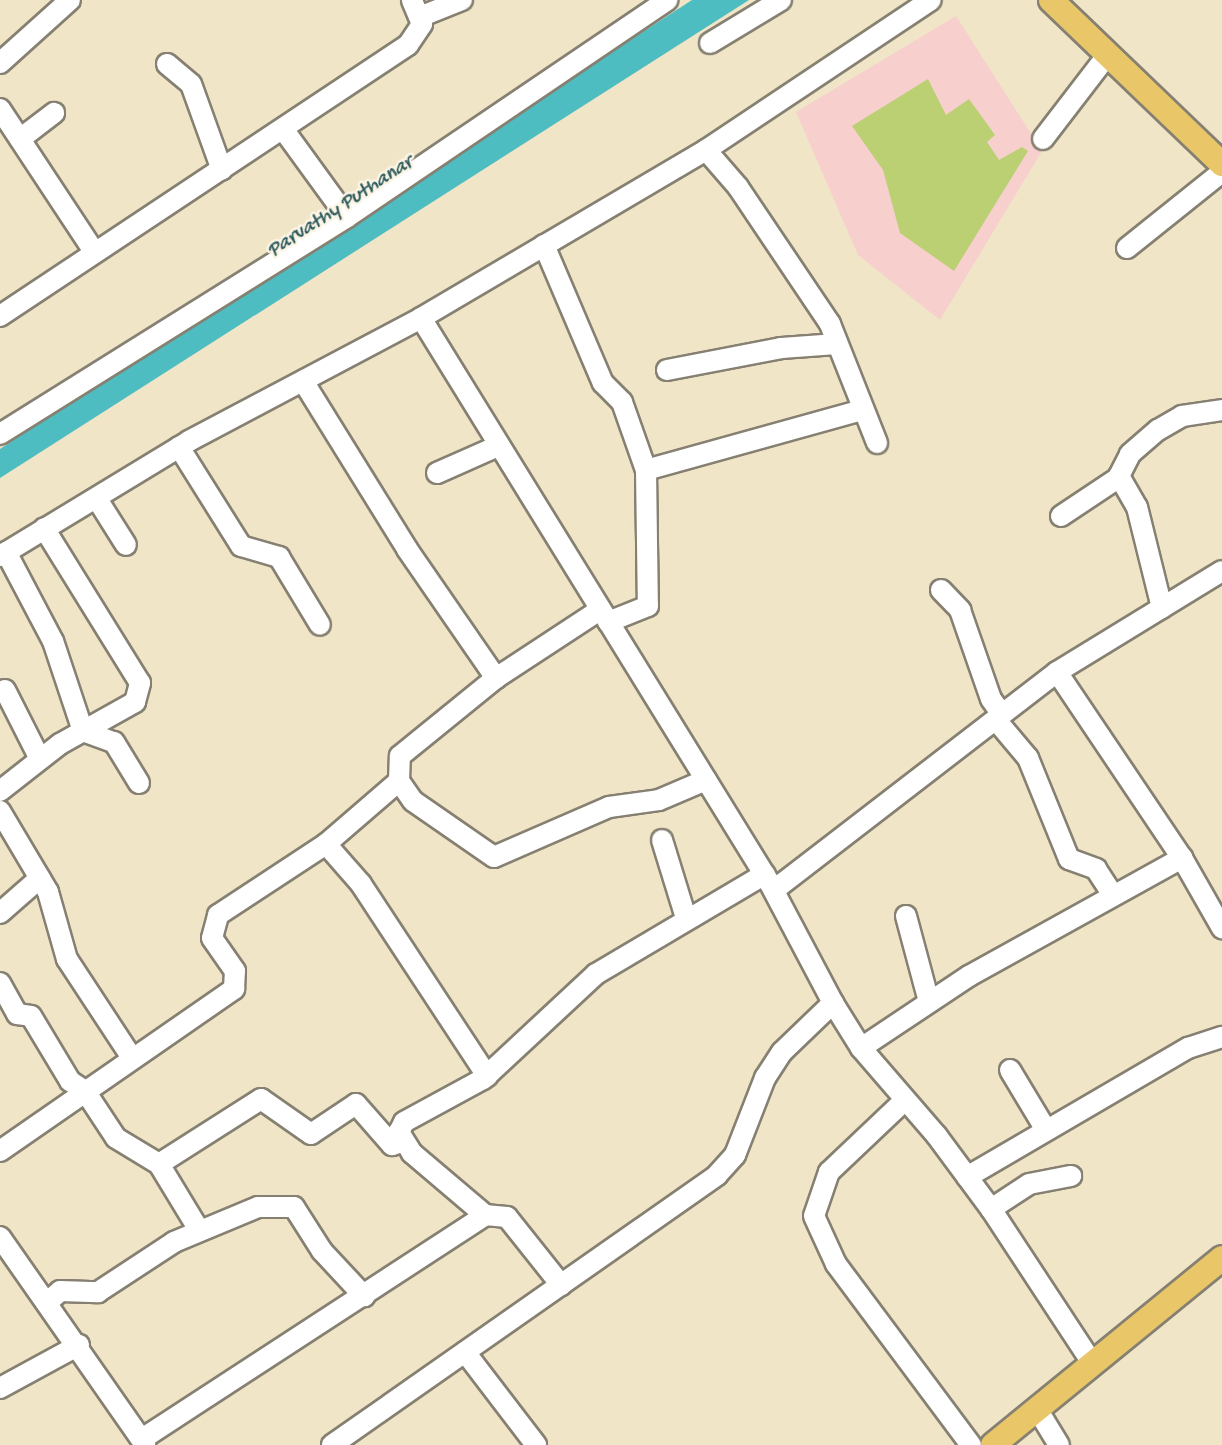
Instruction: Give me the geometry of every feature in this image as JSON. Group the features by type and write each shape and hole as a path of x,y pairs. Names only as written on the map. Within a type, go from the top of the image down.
{"main road":[{"path":"1051,0 1106,57 1222,164"},
{"path":"993,1445 1222,1258"}],"street":[{"path":"2,52 70,0"},
{"path":"0,316 93,250 222,170 408,45 421,33 417,8 462,0"},
{"path":"0,434 347,217 668,0"},
{"path":"710,43 781,0"},
{"path":"83,731 53,641 3,554 97,499 179,447 421,318 706,150 931,0"},
{"path":"1043,139 1106,57"},
{"path":"167,64 191,84 222,170"},
{"path":"0,109 93,250"},
{"path":"20,139 54,113"},
{"path":"283,129 347,217"},
{"path":"706,150 780,248 837,344 877,443"},
{"path":"1127,248 1222,172"},
{"path":"544,245 603,382 622,402 646,470 648,606 603,617 496,678 400,756 399,781 413,801 494,857 609,807 659,800 706,780"},
{"path":"421,318 603,617 770,882 833,1003 861,1048 991,1209 1092,1363"},
{"path":"666,370 781,348 837,344"},
{"path":"303,381 407,549 496,678"},
{"path":"646,470 862,410"},
{"path":"1061,516 1119,476 1130,454 1158,430 1182,416 1222,410"},
{"path":"437,473 498,446"},
{"path":"179,447 241,546 279,557 320,625"},
{"path":"1119,476 1137,507 1162,608"},
{"path":"97,499 126,545"},
{"path":"0,791 40,759 83,731 135,702 140,683 44,528"},
{"path":"402,1142 404,1122 487,1076 596,974 686,918 770,882 999,717 1057,672 1222,571"},
{"path":"941,590 960,610 991,699 999,717 1028,758 1069,859 1096,869 1113,895"},
{"path":"1057,672 1182,858 1222,928"},
{"path":"5,690 40,759"},
{"path":"83,731 114,742 139,783"},
{"path":"0,1151 234,989 235,971 212,938 218,915 326,844 399,781"},
{"path":"0,811 40,878 67,959 132,1058"},
{"path":"662,840 686,918"},
{"path":"326,844 361,885 487,1076"},
{"path":"861,1048 929,1002 1113,895 1182,858"},
{"path":"0,913 40,878"},
{"path":"906,916 929,1002"},
{"path":"0,983 17,1014 31,1017 60,1057 70,1081 85,1091 116,1138 159,1164 199,1230"},
{"path":"332,1445 356,1438 465,1352 717,1174 735,1155 765,1078 782,1052 833,1003"},
{"path":"967,1177 1188,1048 1222,1037"},
{"path":"1010,1070 1046,1130"},
{"path":"159,1164 261,1100 311,1134 356,1104 393,1145 402,1142"},
{"path":"905,1100 829,1172 814,1216 836,1264 971,1445"},
{"path":"402,1142 485,1215 507,1217 561,1284"},
{"path":"991,1209 1029,1184 1071,1176"},
{"path":"49,1301 60,1291 98,1292 199,1230 258,1207 294,1207 322,1251 364,1296"},
{"path":"0,1237 49,1301 144,1442 485,1215"},
{"path":"0,1388 79,1345"},
{"path":"465,1352 536,1445"},
{"path":"1036,1409 1059,1445"}],"shaded area":[{"path":"956,16 1042,151 940,320 858,255 796,112"}],"green space":[{"path":"928,79 946,115 969,99 995,135 987,142 999,160 1022,147 1028,151 954,271 900,233 883,170 852,126"}],"water":[{"path":"692,0 749,0 0,478 0,449"}],"water label":[{"name":"Parvathy Puthanar","path":"341,208"}]}
